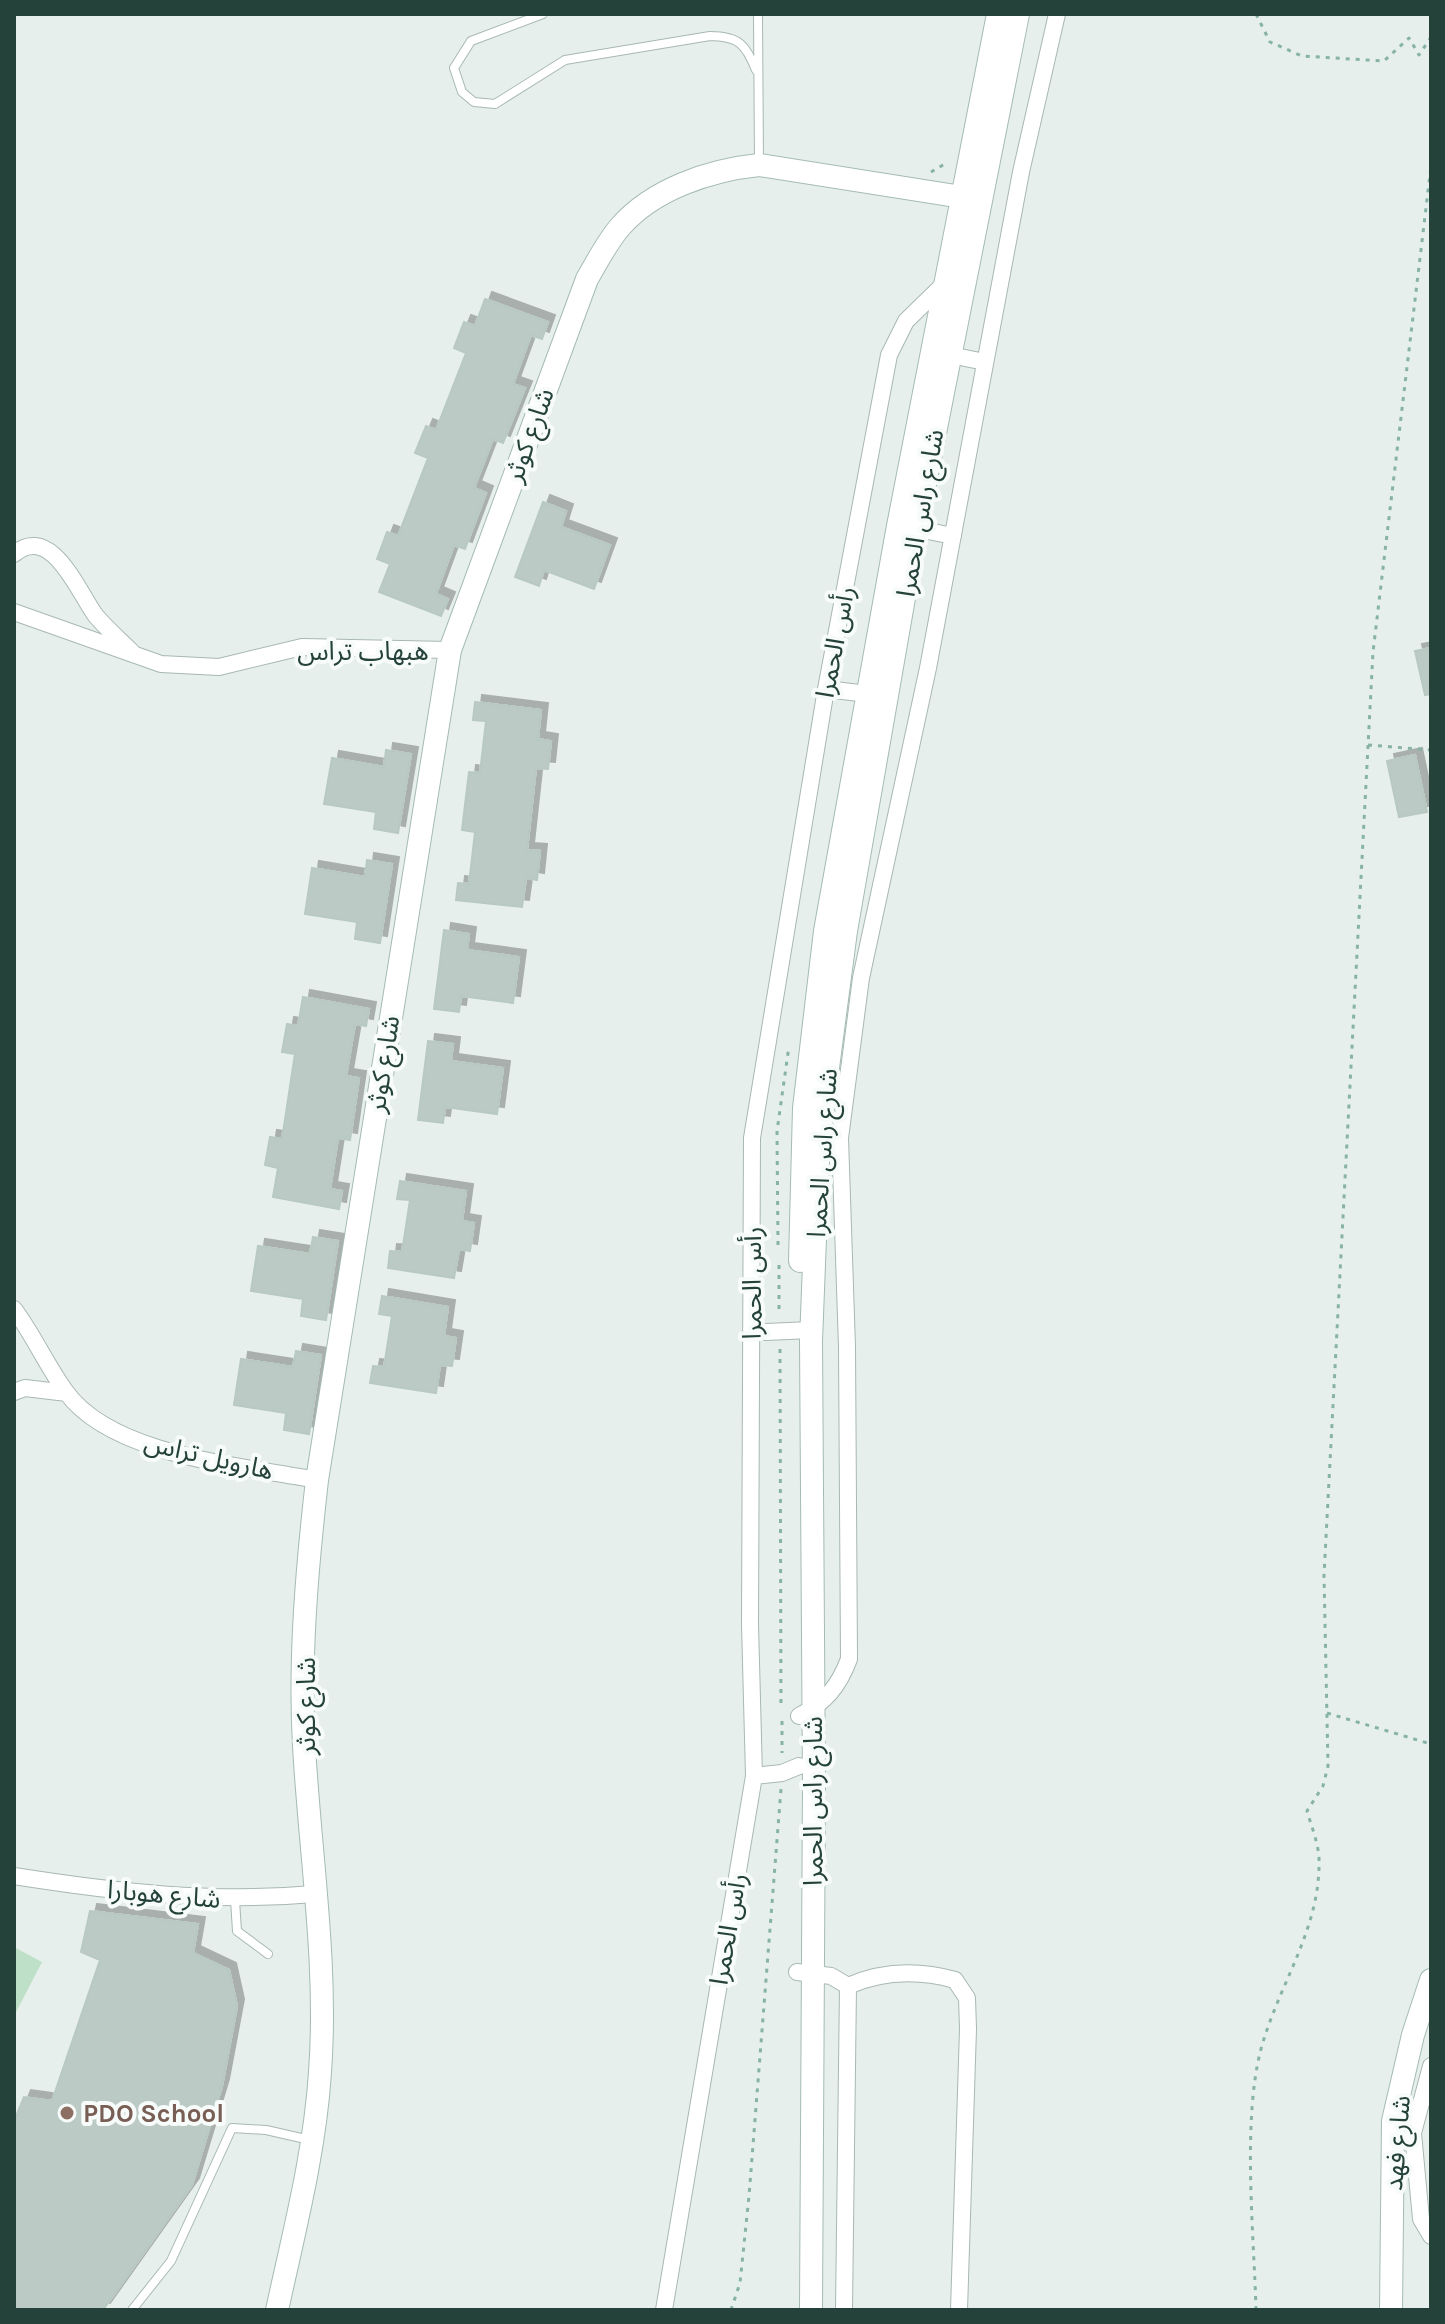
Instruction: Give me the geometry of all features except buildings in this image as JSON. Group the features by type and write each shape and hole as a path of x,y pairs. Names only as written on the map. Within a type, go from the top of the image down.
{"street":[{"name":"شارع راس الحمرا","path":"941,354 946,282 972,199 998,14"},
{"name":"شارع راس الحمرا","path":"796,2310 806,1763 805,1330 821,1136 825,931 878,696 907,527 972,199 1018,14"},
{"path":"806,1713 839,1686 849,1659 847,1347 821,1136 861,978 953,536 1021,172 1057,14"},
{"name":"شارع كوثر","path":"277,2310 303,2193 320,2073 321,1975 304,1742 307,1571 317,1480 450,650 587,279 620,226 663,192 733,167 759,165 972,199"},
{"name":"رأس الحمرا","path":"664,2310 754,1776 750,1624 752,1138 826,689 889,355 906,321 946,282"},
{"path":"941,354 985,362"},
{"path":"907,527 953,536"},
{"path":"14,554 20,549 38,547 63,560 98,618 136,656"},
{"name":"هبهاب تراس","path":"14,612 161,664 219,667 302,647 450,650"},
{"path":"826,689 878,696"},
{"name":"هارويل تراس","path":"14,1309 38,1340 67,1393 98,1423 156,1447 317,1480"},
{"path":"751,1329 805,1330"},
{"path":"14,1392 25,1388 67,1393"},
{"path":"754,1776 782,1773 806,1763"},
{"name":"شارع هوبارا","path":"14,1876 165,1898 235,1900 314,1894"},
{"name":"شارع راس الحمرا","path":"804,1973 811,2310"},
{"path":"804,1973 831,1976 848,1986"},
{"path":"848,1986 878,1975 931,1974 955,1980 967,1998 968,2090 959,2310"},
{"name":"شارع فهد","path":"1391,2310 1393,2121 1413,2035 1431,1980"},
{"path":"844,2310 848,1986"},
{"path":"1431,2066 1413,2133 1421,2219 1431,2236"}],"lane":[{"path":"543,14 471,41 454,68 462,92 474,102 495,104 565,60 710,36 730,36 746,45 756,70"},
{"path":"758,14 759,165"},
{"path":"235,1900 237,1931 268,1954"},
{"path":"132,2310 171,2261 232,2128 266,2130 311,2140"}],"path":[{"path":"1256,14 1270,42 1302,56 1384,61 1409,38 1419,55 1431,37"},
{"path":"1256,2310 1252,2114 1261,2048 1305,1942 1318,1881 1319,1854 1307,1811 1323,1786 1328,1766 1324,1575 1373,652 1431,166"},
{"path":"1368,745 1431,750"},
{"path":"1327,1713 1431,1744"}],"green space":[{"path":"14,1947 42,1962 14,2016"}],"place":[{"name":"PDO School","path":"67,2113"}]}
